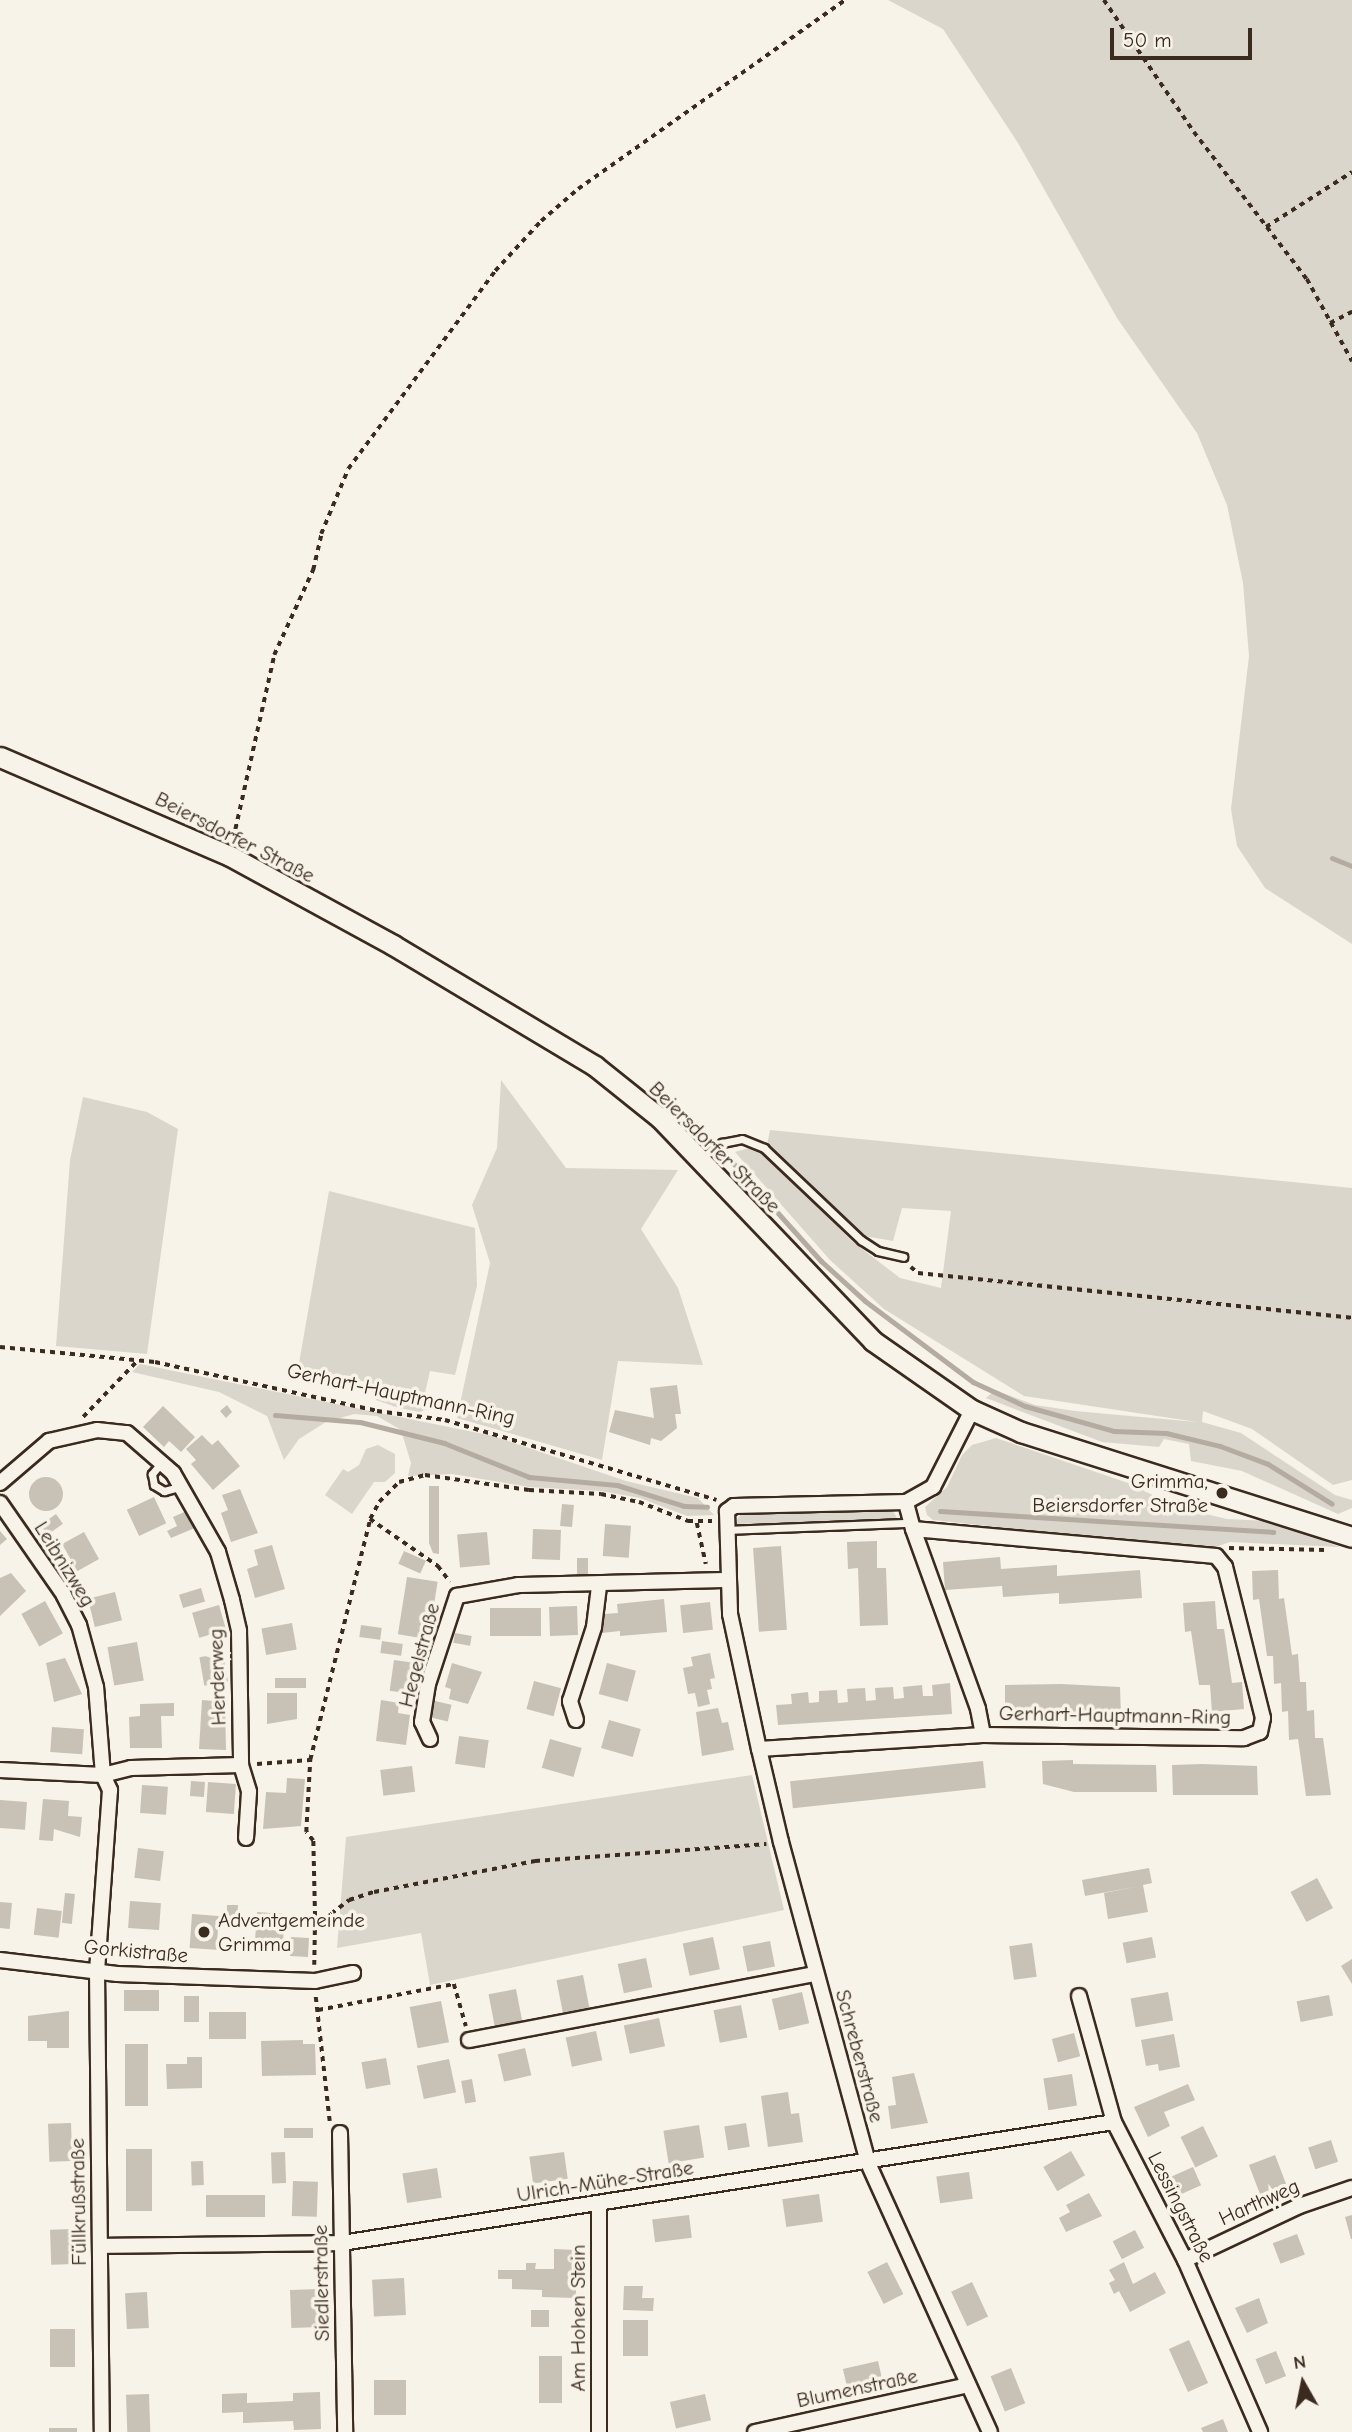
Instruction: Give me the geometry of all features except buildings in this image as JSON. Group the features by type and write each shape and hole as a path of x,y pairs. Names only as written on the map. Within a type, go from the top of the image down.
{"street":[{"name":"Beiersdorfer Straße","path":"0,757 230,856 393,945 595,1066 660,1118 850,1320 895,1360 972,1410 1021,1432 1346,1544"},
{"path":"815,1974 720,1581 725,1525 734,1506 906,1502 933,1487 972,1410"},
{"name":"Herderweg","path":"0,1483 49,1441 76,1432 127,1433 162,1462 183,1486 218,1552 239,1631 241,1765 249,1792 246,1838"},
{"name":"Gerhart-Hauptmann-Ring","path":"906,1502 912,1526 978,1709 983,1735"},
{"name":"Leibnizweg","path":"0,1503 64,1595 79,1625 96,1688 103,1775 111,1806 97,1971"},
{"path":"912,1526 1216,1556"},
{"name":"Gerhart-Hauptmann-Ring","path":"760,1749 983,1735 1244,1738 1260,1732 1264,1718 1256,1683 1225,1567 1216,1556"},
{"name":"Hegelstraße","path":"430,1739 422,1722 428,1684 457,1596 518,1585 598,1586 720,1581"},
{"path":"576,1720 570,1701 594,1627 598,1586"},
{"path":"0,1770 103,1775 131,1768 241,1765"},
{"name":"Gorkistraße","path":"0,1960 97,1971 315,1981 353,1973"},
{"name":"Füllkrußstraße","path":"97,1971 102,2432"},
{"name":"Schreberstraße","path":"469,2040 815,1974 868,2163 990,2432"},
{"name":"Lessingstraße","path":"1079,1996 1114,2122 1185,2260 1260,2432"},
{"name":"Ulrich-Mühe-Straße","path":"100,2246 342,2243 868,2163 1114,2122"},
{"name":"Siedlerstraße","path":"340,2133 345,2432"},
{"name":"Harthweg","path":"1185,2260 1299,2206 1352,2188"},
{"name":"Am Hohen Stein","path":"599,2203 599,2432"},
{"name":"Blumenstraße","path":"755,2432 968,2385"}],"lane":[{"path":"700,1159 722,1143 742,1139 764,1148 861,1241 877,1251 903,1258"},
{"path":"162,1462 152,1474 154,1485 164,1491 183,1486"},
{"path":"725,1525 912,1526"}],"path":[{"path":"230,856 274,655 313,570 321,534 348,469 495,271 541,221 578,188 845,0"},
{"path":"1104,0 1266,227 1307,279 1352,361"},
{"path":"1266,227 1352,172"},
{"path":"1330,323 1352,312"},
{"path":"903,1258 918,1273 1352,1318"},
{"name":"Gerhart-Hauptmann-Ring","path":"0,1347 137,1361 377,1411 445,1420 734,1506"},
{"path":"76,1432 107,1388 137,1361"},
{"path":"340,2133 330,2124 315,1981 313,1841 306,1832 310,1760 370,1519 399,1482 425,1475 529,1490 601,1494 639,1502 697,1523 725,1525"},
{"path":"370,1519 438,1566 457,1596"},
{"path":"697,1523 700,1556 720,1581"},
{"path":"1216,1556 1231,1547 1346,1544"},
{"path":"241,1765 310,1760"},
{"path":"315,1926 349,1900 431,1878 535,1861 781,1842"},
{"path":"318,2010 454,1984 469,2040"}],"shaded area":[{"path":"888,0 1352,0 1352,944 1265,888 1237,846 1231,809 1249,656 1243,583 1227,505 1197,433 1117,318 1018,143 943,29"},
{"path":"501,1080 566,1168 678,1170 641,1229 678,1288 703,1365 618,1361 602,1460 457,1418 490,1263 472,1205 497,1148"},
{"path":"83,1097 147,1112 178,1129 147,1354 56,1346 70,1160"},
{"path":"770,1130 1352,1188 1352,1480 1333,1485 1252,1429 1203,1411 1202,1422 1241,1433 1335,1495 1352,1500 1352,1508 1338,1514 1242,1471 1191,1461 1189,1444 1164,1439 1159,1447 1102,1442 986,1398 995,1390 1035,1405 1197,1422 1024,1396 884,1309 830,1260 735,1152 749,1148 764,1154 853,1242 900,1278 941,1288 951,1211 902,1208 893,1241 865,1236 767,1145"},
{"path":"329,1191 475,1228 477,1286 455,1375 430,1371 425,1393 433,1398 432,1407 420,1412 399,1408 376,1400 372,1383 298,1369"},
{"path":"140,1364 493,1436 626,1481 698,1498 714,1515 687,1516 640,1498 601,1491 529,1487 452,1474 408,1476 411,1463 401,1430 377,1416 354,1414 326,1422 299,1439 284,1460 267,1416 219,1392 132,1372"},
{"path":"996,1438 1131,1484 1176,1507 1227,1519 1269,1521 1340,1547 1230,1542 1207,1550 933,1520 927,1515 925,1507 947,1487 962,1455 972,1445"},
{"path":"378,1445 395,1454 395,1473 385,1482 374,1482 352,1514 325,1495 343,1469 348,1472 359,1465 366,1449"},
{"path":"893,1511 898,1520 734,1524 741,1514"},
{"path":"752,1775 784,1910 430,1985 421,1933 337,1948 346,1837"}],"waterway":[{"path":"1332,858 1352,866"},
{"path":"733,1163 821,1261 865,1301 973,1382 1025,1406 1114,1431 1166,1433 1220,1446 1268,1464 1332,1504"},
{"path":"275,1415 360,1422 444,1443 529,1477 617,1485 684,1506 707,1507"},
{"path":"940,1511 1273,1532"}],"place":[{"name":"Grimma, Beiersdorfer Straße","path":"1222,1493"},
{"name":"Adventgemeinde Grimma","path":"204,1932"}]}
